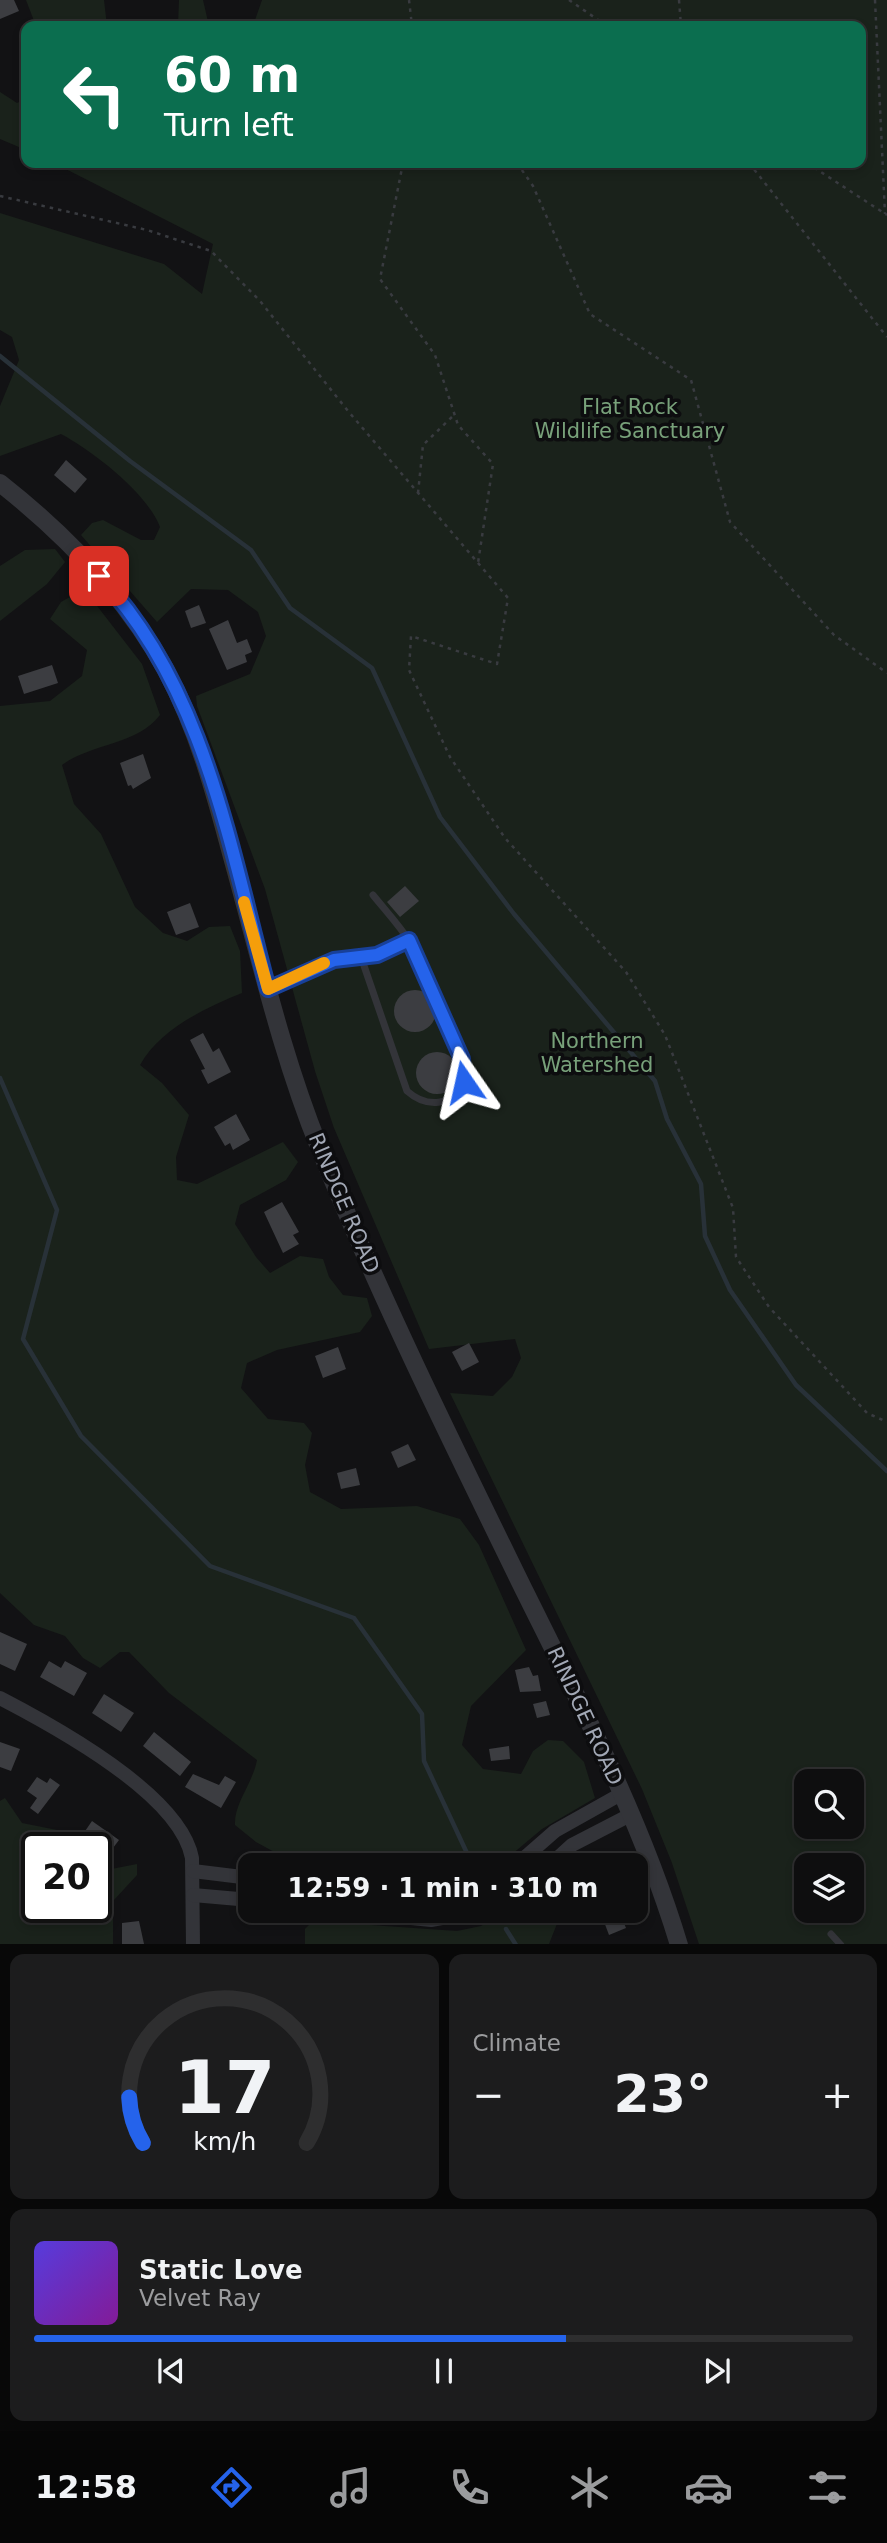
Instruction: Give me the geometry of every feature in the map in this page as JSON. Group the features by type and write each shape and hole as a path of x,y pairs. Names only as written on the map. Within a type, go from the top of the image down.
{"street":[{"name":"RINDGE ROAD","path":"0,483 61,537 110,588 143,631 167,674 207,765 289,1064 356,1236 424,1388 621,1794 679,1944"},
{"path":"0,1698 82,1745 158,1803 185,1838 193,1871 193,1944"},
{"path":"530,1853 555,1831 621,1794"},
{"path":"563,1853 572,1845 630,1815"},
{"path":"193,1871 238,1877"},
{"path":"193,1895 238,1899"}],"lane":[{"path":"361,957 407,1091 426,1102 439,1103 451,1099 464,1082 462,1059 409,940 373,895"},
{"path":"268,989 334,960 386,952 409,940"},
{"path":"831,1934 841,1944"}],"path":[{"path":"408,0 411,21"},
{"path":"569,0 600,21"},
{"path":"678,0 680,21"},
{"path":"875,0 886,215"},
{"path":"401,168 380,279 435,355 458,425 493,464 478,563"},
{"path":"520,168 533,186 590,314 691,380 730,522 834,635 887,673"},
{"path":"753,168 887,337"},
{"path":"815,168 886,215"},
{"path":"0,196 147,230 211,251 260,301 508,598 497,664 411,636 410,670 450,757 505,838 626,972 665,1035 733,1208 736,1257 769,1307 867,1413 887,1422"},
{"path":"418,493 423,445 455,415"}],"green space":[{"path":"26,0 104,0 106,21 34,21"},
{"path":"179,0 203,0 208,21 178,21"},
{"path":"262,0 887,0 887,1944 699,1944 672,1863 642,1789 450,1393 493,1396 512,1377 521,1358 515,1339 429,1349 334,1128 315,1071 265,889 197,706 196,696 250,674 266,636 258,612 228,590 191,589 157,622 81,535 92,523 103,520 141,540 154,540 160,527 144,501 131,487 103,462 61,434 0,456 0,406 19,360 12,337 0,330 0,213 164,264 202,294 213,244 64,168 866,168 866,21 255,21"},
{"path":"0,92 17,103 21,101 21,148 0,139"},
{"path":"55,549 65,562 47,584 0,621 0,566 25,550"},
{"path":"84,589 142,664 160,715 139,732 87,752 62,765 74,804 101,834 135,907 163,933 187,941 209,927 230,926 240,951 242,993 199,1013 171,1030 140,1065 162,1083 189,1115 176,1157 177,1180 197,1184 283,1142 298,1162 286,1180 240,1205 235,1224 270,1273 300,1256 323,1259 329,1277 343,1295 367,1298 372,1316 360,1332 277,1350 247,1363 241,1388 268,1419 304,1423 312,1433 305,1465 310,1492 341,1509 417,1506 460,1519 479,1545 526,1650 471,1706 462,1745 483,1769 521,1774 533,1751 548,1740 563,1741 584,1762 595,1798 542,1829 513,1853 276,1853 256,1842 235,1825 237,1809 257,1760 169,1693 129,1652 120,1652 100,1668 83,1658 65,1636 34,1625 0,1593 0,706 50,701 82,676 87,650 50,619 61,602"},
{"path":"5,1798 22,1823 62,1832 21,1832 21,1923 112,1923 112,1869 137,1864 137,1875 113,1901 113,1944 0,1944 0,1801"},
{"path":"311,1923 457,1931 486,1923 557,1923 549,1944 305,1944 305,1929"}],"building":[{"path":"0,0 14,0 19,11 0,19"},
{"path":"66,460 87,479 75,493 54,475"},
{"path":"199,605 206,623 191,628 185,611"},
{"path":"228,620 237,643 247,639 252,652 245,655 247,662 227,670 209,629"},
{"path":"52,665 58,683 24,694 18,676"},
{"path":"143,754 151,778 133,789 131,785 128,786 120,763"},
{"path":"405,886 419,901 400,917 387,902"},
{"path":"190,903 199,927 176,935 167,912"},
{"path":"415,990 430,996 436,1011 430,1026 415,1032 400,1026 394,1011 400,996"},
{"path":"203,1033 213,1052 219,1048 231,1072 208,1084 201,1070 205,1069 190,1040"},
{"path":"437,1052 452,1058 458,1073 452,1088 437,1094 422,1088 416,1073 422,1058"},
{"path":"236,1114 250,1140 233,1150 230,1143 225,1146 214,1127"},
{"path":"282,1202 299,1232 293,1235 299,1244 283,1253 264,1212"},
{"path":"469,1343 479,1362 462,1371 452,1352"},
{"path":"338,1347 346,1369 323,1378 315,1356"},
{"path":"408,1444 416,1460 398,1468 391,1452"},
{"path":"356,1468 360,1485 341,1489 337,1473"},
{"path":"0,1632 27,1644 15,1671 0,1664"},
{"path":"49,1661 61,1668 65,1661 87,1673 74,1696 40,1677"},
{"path":"529,1667 533,1676 538,1675 541,1691 520,1692 515,1670"},
{"path":"104,1694 134,1713 121,1732 92,1713"},
{"path":"546,1701 550,1715 537,1718 533,1704"},
{"path":"154,1732 191,1762 180,1776 143,1746"},
{"path":"0,1742 20,1749 11,1771 0,1767"},
{"path":"509,1746 510,1759 491,1761 489,1749"},
{"path":"193,1774 219,1785 225,1776 236,1782 221,1808 185,1787"},
{"path":"37,1777 47,1783 50,1778 60,1785 38,1814 30,1808 37,1798 27,1791"},
{"path":"92,1821 108,1832 84,1832"},
{"path":"112,1835 119,1840 112,1849"},
{"path":"139,1921 144,1944 122,1944 122,1923"},
{"path":"604,1923 624,1923 626,1928 609,1935"}],"waterway":[{"path":"0,356 130,461 251,550 290,608 372,668 440,817 514,914 655,1081 667,1119 701,1184 705,1236 730,1290 796,1385 887,1471"},
{"path":"0,1078 57,1210 23,1339 81,1436 210,1566 354,1618 422,1714 424,1761 467,1853"},
{"path":"506,1929 515,1944"}],"slow traffic":[{"path":"244,902 268,989 324,963"}],"route":[{"path":"99,576 143,631 188,716 207,765 268,989 334,960 377,955 409,940 462,1059 464,1082"}],"park label":[{"name":"Flat Rock Wildlife Sanctuary","path":"630,419"},
{"name":"Northern Watershed","path":"597,1053"}]}
